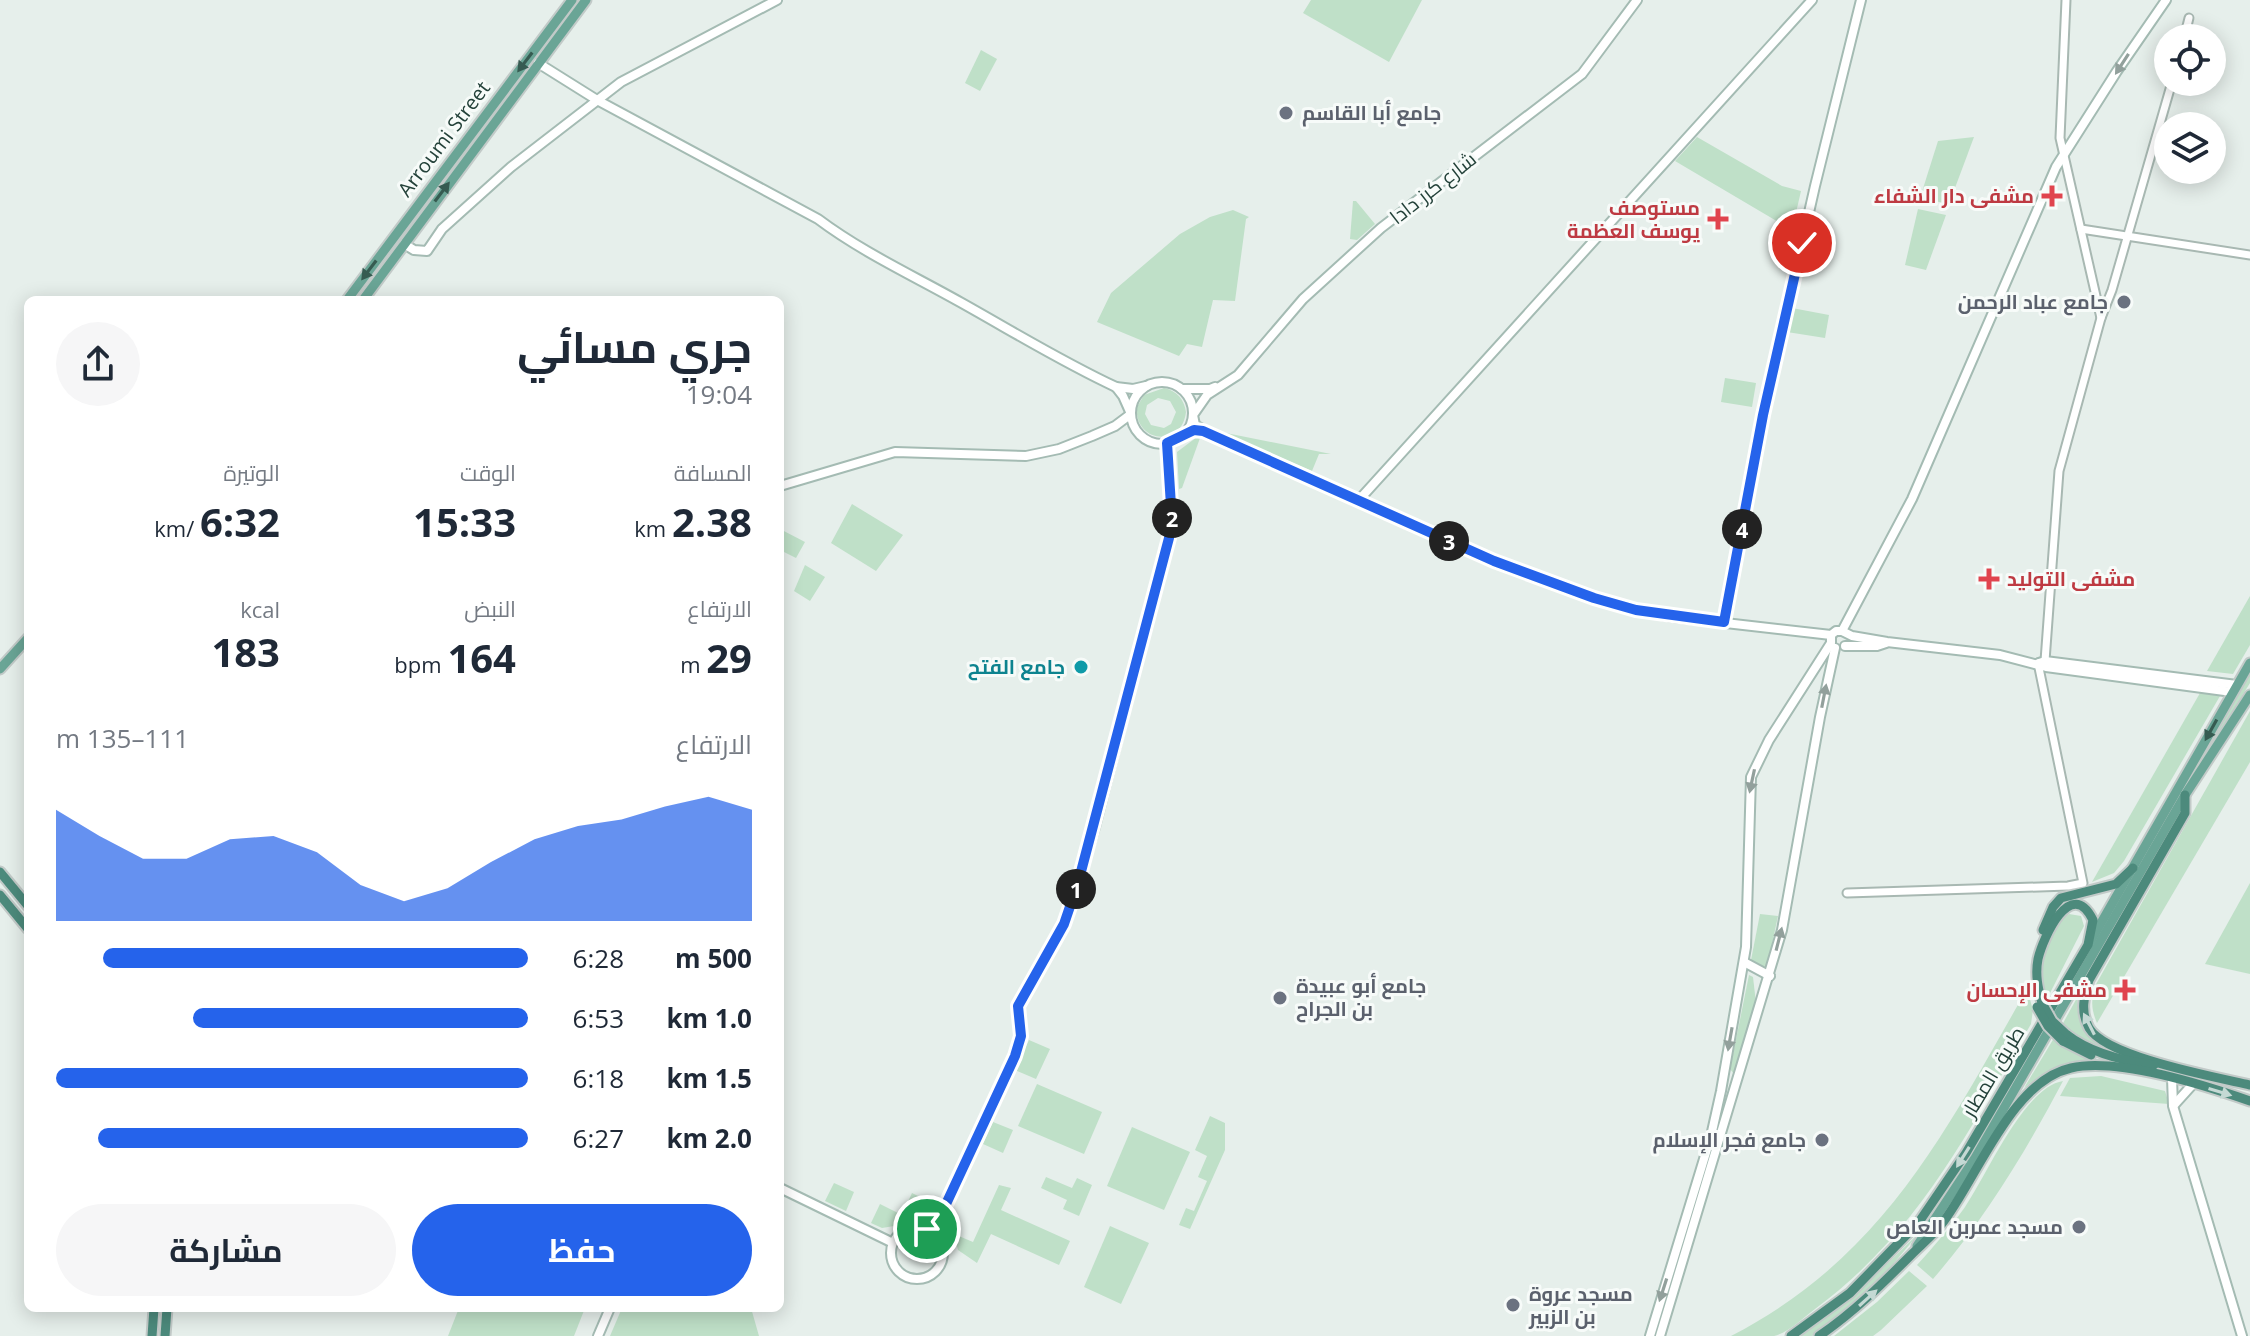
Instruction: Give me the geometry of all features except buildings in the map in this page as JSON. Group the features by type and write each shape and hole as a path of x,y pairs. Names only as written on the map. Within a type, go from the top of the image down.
{"highway":[{"path":"2181,1069 2105,1043 2088,1026 2083,1010 2089,980 2185,813 2185,795"},
{"path":"2133,868 2116,884 2061,898 2053,907 2033,958 2032,988 2039,1005 2064,1037 2081,1051 2136,1070 2248,1099"},
{"path":"0,872 24,901"},
{"path":"0,895 24,924"},
{"path":"2039,1005 2036,982 2038,960 2055,920 2068,906 2076,905 2090,913 2093,920 2088,945"},
{"name":"طريق المطار","path":"1791,1336 1850,1293 1919,1222 1966,1153 2088,945"},
{"path":"2064,1037 2130,1062 2181,1069 2250,1085"},
{"path":"1912,1254 1946,1218 2016,1105 2031,1089 2048,1077 2070,1068 2085,1066 2136,1070"},
{"name":"طريق المطار","path":"1819,1336 1860,1306 1912,1254"},
{"path":"152,1336 154,1312"},
{"path":"165,1336 167,1312"}],"main road":[{"name":"Arroumi Street","path":"350,296 572,0"},
{"name":"Arroumi Street","path":"366,296 586,0"},
{"path":"404,244 414,250 427,251 442,229 511,167 597,100 645,69 777,0"},
{"name":"شارع كرز دادا","path":"1193,415 1207,395 1238,375 1303,299 1381,228 1582,74 1637,0"},
{"path":"1358,501 1812,0"},
{"path":"1724,622 1763,415 1861,0"},
{"path":"1844,633 1912,499 2062,155 2166,0"},
{"path":"538,63 597,100 818,219 843,238 961,302 1026,342 1116,387 1133,389 1160,381 1182,389 1210,389 1231,379"},
{"path":"784,485 895,452 1026,456 1059,449 1115,426 1131,414 1134,398 1146,386"},
{"path":"1116,387 1123,396 1136,430"},
{"path":"1182,389 1190,400 1195,425 1203,431 1494,561 1594,598 1636,610 1724,622 1836,643 1877,646 1887,642"},
{"path":"1184,434 1193,415"},
{"path":"1115,426 1136,430 1150,442 1167,443 1194,430 1203,431"},
{"path":"933,1232 1015,1056 1021,1036 1018,1006 1064,924 1078,883 1169,538 1172,521 1167,443"},
{"path":"1660,1336 1731,1094 1770,976 1791,884 1836,631 1887,642 2235,688"},
{"path":"1650,1336 1711,1136 1744,962 1751,777 1769,740 1836,643 1848,641 1844,633"},
{"path":"0,669 24,642"},
{"name":"طريق المطار","path":"2088,945 2250,663"},
{"name":"طريق المطار","path":"1912,1254 1975,1158 2185,795 2250,695"},
{"path":"1744,962 1770,976"},
{"path":"2172,1078 2173,1106 2242,1336"},
{"path":"2173,1106 2193,1084"},
{"path":"784,1190 893,1243"},
{"path":"919,1227 933,1232 942,1245 943,1260 926,1278 909,1278 896,1268 892,1260 893,1243 897,1236 911,1228 919,1227"},
{"path":"598,1336 608,1312"}],"street":[{"path":"2066,0 2059,118 2062,155 2101,318"},
{"path":"2188,24 2189,18"},
{"path":"1847,893 2083,883 2042,662 2059,471 2168,96"},
{"path":"2081,229 2250,255"}],"green space":[{"path":"1311,0 1422,0 1389,62 1303,13"},
{"path":"981,50 997,59 980,91 965,83"},
{"path":"1697,137 1782,186 1801,191 1792,230 1675,161"},
{"path":"1974,137 1949,204 1920,198 1938,141"},
{"path":"1353,201 1375,224 1357,240 1350,239"},
{"path":"1918,209 1946,215 1926,270 1905,265"},
{"path":"1233,210 1249,217 1246,219 1235,301 1213,300 1202,347 1187,344 1179,356 1097,322 1111,293 1180,234 1210,217"},
{"path":"1792,308 1829,315 1825,338 1787,332"},
{"path":"1725,378 1756,383 1752,407 1721,402"},
{"path":"1164,388 1173,391 1184,403 1186,412 1183,424 1168,436 1150,434 1138,419 1137,407 1144,395","holes":["1158,398 1170,401 1176,412 1171,424 1164,428 1151,425 1145,414 1147,405"]},
{"path":"1221,432 1331,454 1319,454 1312,471"},
{"path":"1197,437 1200,438 1179,489 1177,452"},
{"path":"852,504 903,535 876,571 831,543"},
{"path":"784,531 805,542 796,558 784,552"},
{"path":"805,565 825,577 810,601 794,591"},
{"path":"2250,596 2250,645 2233,674 2207,671"},
{"path":"2250,672 2250,683 2183,790"},
{"path":"2200,693 2220,696 2124,861 2114,873 2092,882"},
{"path":"2250,711 2250,762 2097,1023 2092,1004 2095,986"},
{"path":"2250,883 2250,974 2205,964"},
{"path":"1760,914 1778,916 1767,968 1751,960"},
{"path":"2069,914 2081,916 2084,926 2046,1001 2042,978 2048,941 2060,921"},
{"path":"1749,975 1753,977 1756,1003 1734,1074 1730,1069"},
{"path":"2027,989 2033,1010 2031,1024 1962,1142 1912,1214 1883,1248 1851,1279 1785,1332 1774,1336 1731,1336 1784,1304 1830,1269 1870,1229 1938,1141"},
{"path":"2078,996 2078,1013 2083,1027 2092,1039 2106,1049 2080,1038 2062,1025"},
{"path":"2054,1038 2081,1055 2103,1062 2060,1066 2024,1088"},
{"path":"1029,1040 1050,1049 1036,1079 1015,1070"},
{"path":"2101,1076 2165,1091 2169,1104 2060,1096 2070,1078"},
{"path":"2063,1081 2004,1184 1933,1279 1917,1265 1965,1207 2021,1115 2048,1087"},
{"path":"1037,1084 1102,1112 1084,1154 1018,1126"},
{"path":"1210,1116 1225,1123 1225,1150 1190,1229 1179,1225 1186,1208 1194,1211 1207,1181 1198,1177 1207,1156 1195,1150"},
{"path":"993,1122 1013,1130 1003,1153 983,1144"},
{"path":"1132,1127 1190,1152 1164,1210 1107,1186"},
{"path":"1046,1177 1072,1188 1077,1178 1092,1185 1079,1216 1063,1209 1067,1200 1041,1188"},
{"path":"834,1183 854,1192 846,1211 825,1201"},
{"path":"999,1185 1011,1188 1001,1210 1070,1241 1059,1265 991,1234 977,1263 958,1250 954,1234 973,1242"},
{"path":"912,1193 936,1205 897,1225"},
{"path":"880,1204 900,1214 894,1226 882,1228 871,1223"},
{"path":"1110,1226 1149,1243 1121,1304 1084,1287"},
{"path":"1920,1232 1874,1287 1812,1336 1800,1336 1853,1297"},
{"path":"1909,1271 1927,1286 1881,1330 1873,1336 1834,1336 1877,1302"},
{"path":"457,1312 583,1312 574,1336 448,1336"},
{"path":"620,1312 752,1312 759,1336 610,1336"}],"place":[{"name":"جامع أبا القاسم","path":"1286,113"},
{"name":"مشفى دار الشفاء","path":"2052,196"},
{"name":"مستوصف يوسف العظمة","path":"1718,219"},
{"name":"جامع عباد الرحمن","path":"2124,302"},
{"name":"مشفى التوليد","path":"1989,579"},
{"name":"جامع الفتح","path":"1081,667"},
{"name":"مشفى الإحسان","path":"2125,990"},
{"name":"جامع أبو عبيدة بن الجراح","path":"1280,998"},
{"name":"جامع فجر الإسلام","path":"1822,1140"},
{"name":"مسجد عمربن العاص","path":"2079,1227"},
{"name":"مسجد عروة بن الزبير","path":"1513,1305"}],"route":[{"path":"927,1229 933,1232 1015,1056 1021,1036 1018,1006 1064,924 1078,883 1169,538 1172,521 1167,443 1194,430 1203,431 1494,561 1594,598 1673,617 1724,622 1763,415 1802,243"}]}
